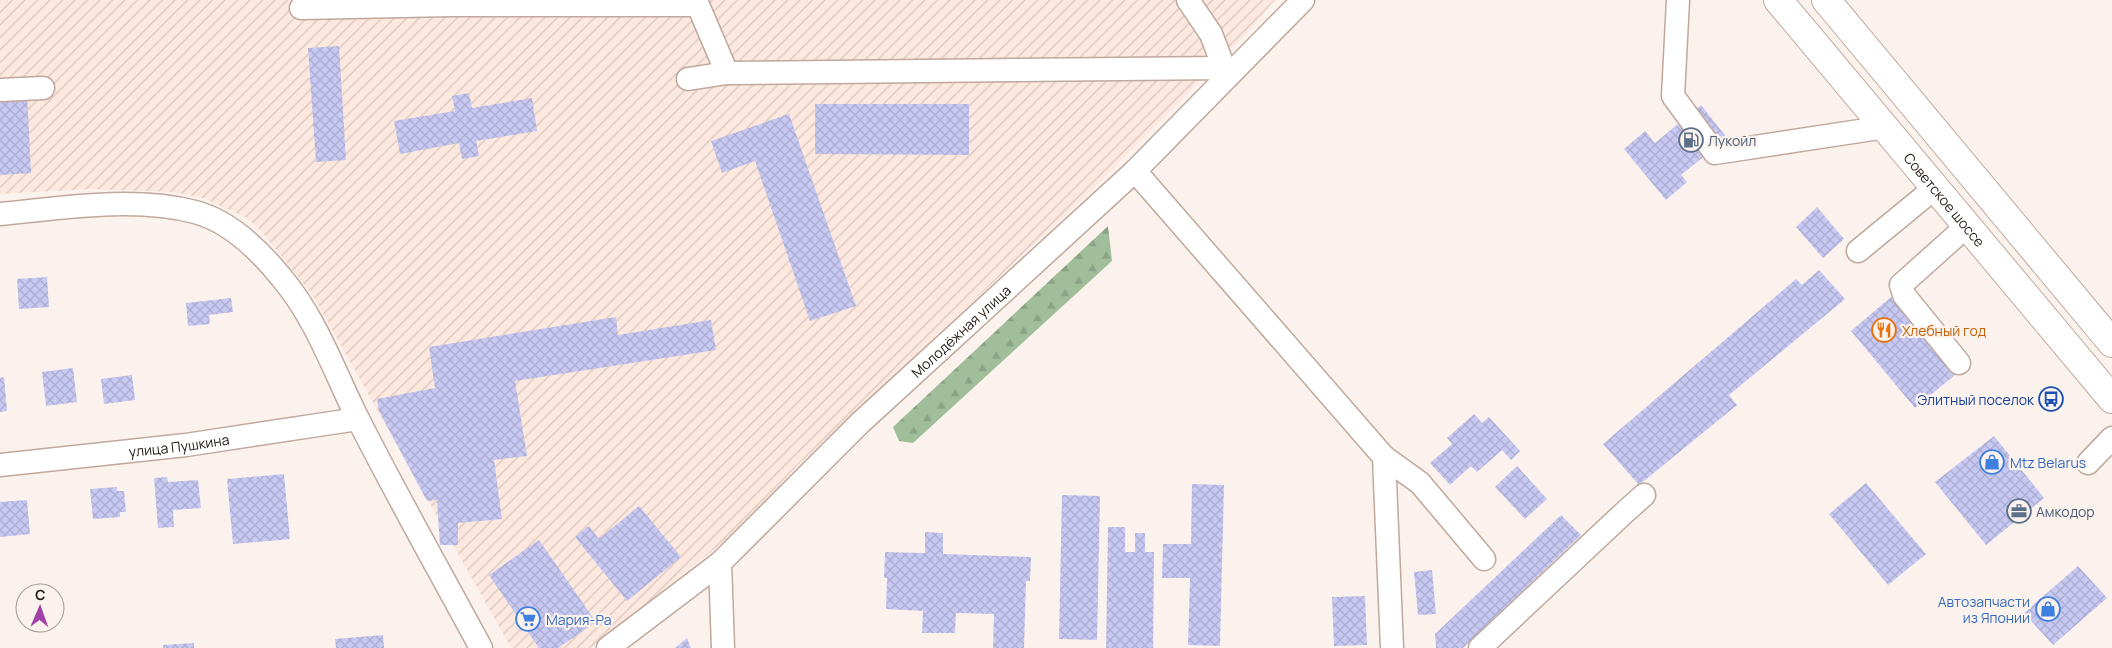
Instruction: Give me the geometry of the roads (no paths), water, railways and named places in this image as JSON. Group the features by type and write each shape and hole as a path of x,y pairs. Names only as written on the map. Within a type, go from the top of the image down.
{"highway":[{"name":"Советское шоссе","path":"1778,0 2112,399"},
{"path":"1826,0 2112,343"}],"street":[{"path":"688,79 727,73 1229,69 1210,34 1188,0"},
{"name":"Молодёжная улица","path":"608,648 720,562 860,423 1135,171 1229,69 1302,0"},
{"path":"1678,0 1673,96 1715,153 1886,127"},
{"path":"301,8 513,2 698,2 727,73"},
{"path":"0,90 43,88"},
{"path":"1135,171 1384,457 1420,483 1484,559"},
{"path":"1858,251 1936,187"},
{"path":"0,214 77,206 156,204 197,212 234,230 282,277 311,321 358,419 481,648"},
{"path":"1959,363 1904,295 1901,285 1968,225"},
{"name":"улица Пушкина","path":"0,465 186,445 358,419"},
{"path":"2088,463 2112,438"},
{"path":"1384,457 1392,648"},
{"path":"1480,648 1644,496"},
{"path":"720,562 723,648"}],"place":[{"name":"Лукойл","path":"1691,140"},
{"name":"Хлебный год","path":"1884,330"},
{"name":"Элитный поселок","path":"2051,399"},
{"name":"Mtz Belarus","path":"1992,462"},
{"name":"Амкодор","path":"2019,511"},
{"name":"Автозапчасти из Японии","path":"2048,609"},
{"name":"Мария-Ра","path":"528,619"}]}
